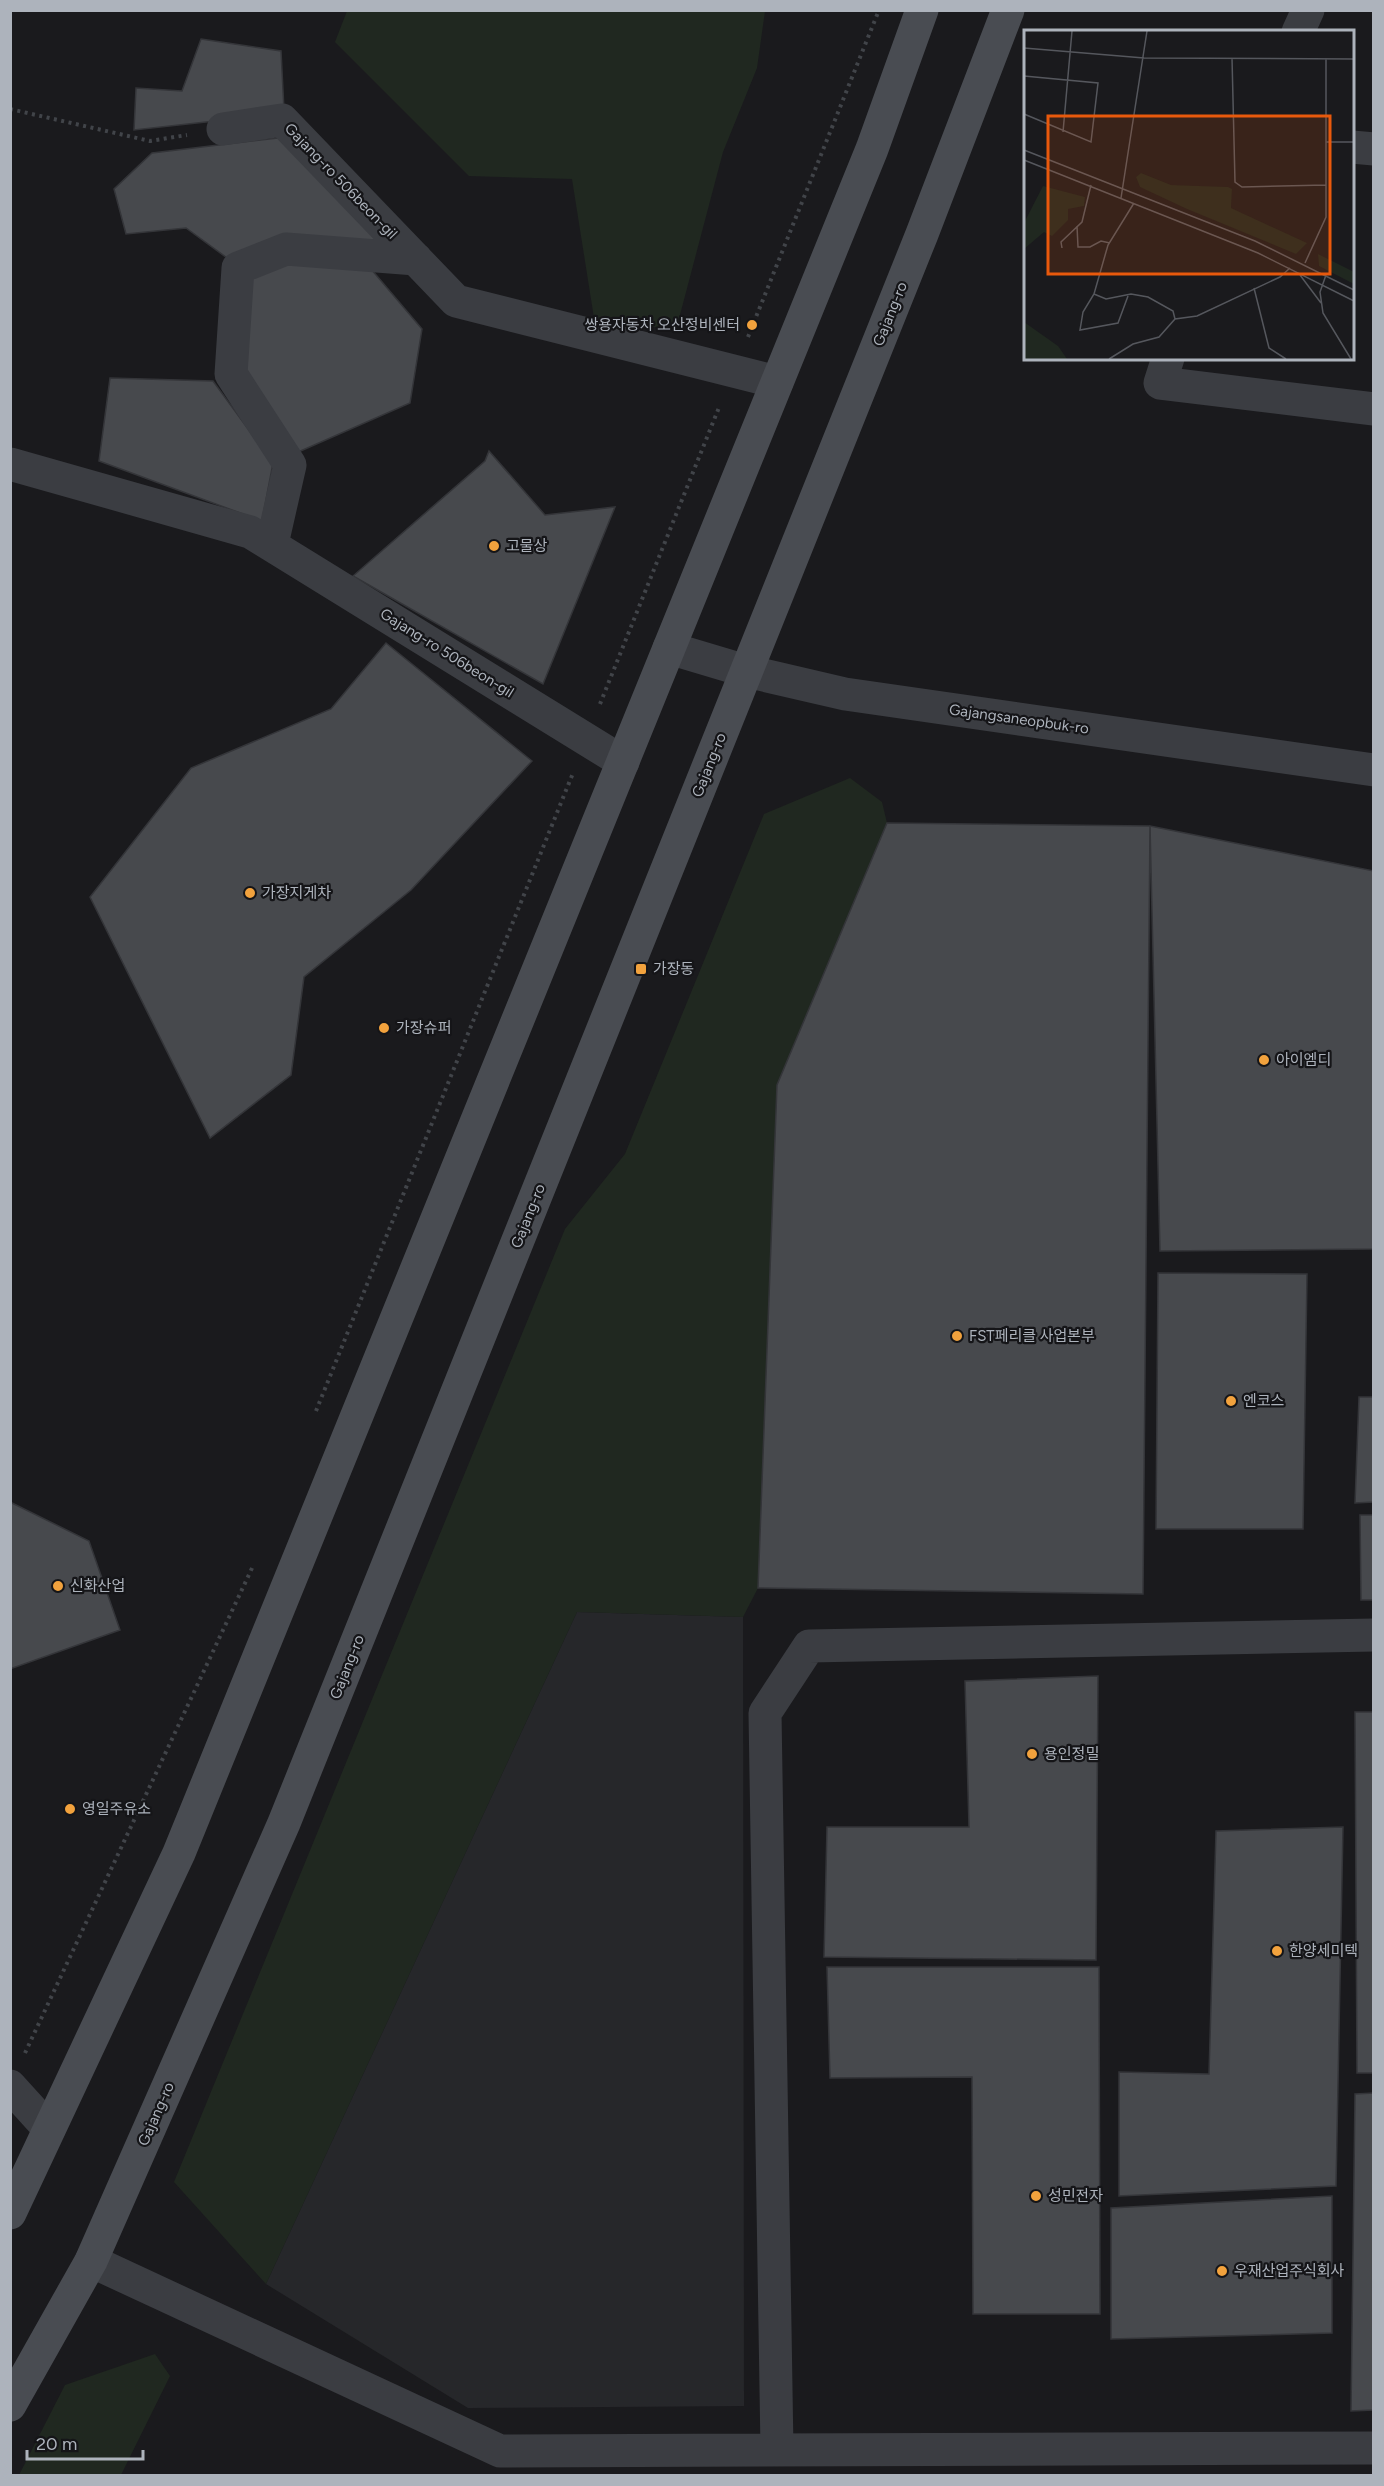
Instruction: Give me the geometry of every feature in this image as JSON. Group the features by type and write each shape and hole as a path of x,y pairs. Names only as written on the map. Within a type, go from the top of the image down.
{"main road":[{"path":"12,2206 179,1853 872,149 921,10"},
{"name":"Gajang-ro","path":"10,2405 91,2261 284,1823 922,234 1008,10"}],"street":[{"path":"1299,30 1308,10"},
{"name":"Gajang-ro 506beon-gil","path":"223,129 282,120 456,301 777,382"},
{"path":"1354,147 1374,149"},
{"name":"Gajang-ro 506beon-gil","path":"272,544 290,465 231,374 238,268 286,249 416,259"},
{"path":"1167,360 1160,383 1374,409"},
{"name":"Gajang-ro 506beon-gil","path":"10,464 250,532 623,762"},
{"name":"Gajangsaneopbuk-ro","path":"669,648 746,671 845,694 1374,770"},
{"path":"777,2450 765,1713 809,1646 1374,1635"},
{"path":"16,2074 49,2129"},
{"path":"91,2261 500,2451 777,2450 1160,2462 1374,2448"}],"path":[{"path":"315,1413 879,10"},
{"path":"10,109 150,141 223,129"},
{"path":"16,2074 257,1557"}],"shaded area":[{"path":"347,11 765,11 757,68 723,152 676,330 594,318 572,179 469,176 335,42"},
{"path":"850,778 882,802 887,823 777,1085 758,1588 743,1617 577,1612 266,2284 174,2182 565,1229 625,1154 764,814"},
{"path":"577,1612 743,1617 744,2406 468,2408 266,2284"},
{"path":"155,2354 170,2376 121,2475 19,2475 65,2385"}],"building":[{"path":"201,39 281,51 284,110 224,120 134,130 136,88 182,91"},
{"path":"278,138 387,246 234,263 186,228 126,234 114,189 152,153"},
{"path":"294,260 371,269 422,329 410,403 296,453 242,369 247,276"},
{"path":"110,378 213,381 273,463 262,521 99,461"},
{"name":"고물상","path":"489,451 545,515 615,507 543,684 353,576 485,461"},
{"name":"가장지게차","path":"386,643 532,761 411,890 304,977 291,1075 210,1138 90,897 191,768 331,709"},
{"name":"FST페리클 사업본부","path":"887,823 1150,826 1143,1594 758,1588 777,1085"},
{"name":"아이엠디","path":"1150,826 1374,871 1374,1249 1160,1251"},
{"name":"엔코스","path":"1158,1273 1307,1274 1303,1529 1156,1529"},
{"path":"1359,1397 1374,1397 1374,1502 1355,1503"},
{"name":"신화산업","path":"10,1502 89,1541 120,1630 10,1669"},
{"path":"1360,1515 1374,1515 1374,1600 1361,1600"},
{"name":"용인정밀","path":"1098,1676 1096,1960 824,1957 827,1827 969,1827 965,1681"},
{"path":"1355,1712 1374,1712 1374,2073 1357,2073"},
{"name":"한양세미텍","path":"1343,1827 1336,2186 1119,2196 1119,2072 1209,2074 1216,1831"},
{"name":"성민전자","path":"827,1967 1099,1967 1100,2314 973,2314 972,2077 830,2078"},
{"path":"1374,2093 1374,2410 1351,2411 1355,2094"},
{"name":"우재산업주식회사","path":"1332,2196 1332,2333 1111,2339 1111,2208"}],"place":[{"name":"쌍용자동차 오산정비센터","path":"752,325"},
{"name":"고물상","path":"494,546"},
{"name":"가장지게차","path":"250,893"},
{"name":"가장동","path":"641,969"},
{"name":"가장슈퍼","path":"384,1028"},
{"name":"아이엠디","path":"1264,1060"},
{"name":"FST페리클 사업본부","path":"957,1336"},
{"name":"엔코스","path":"1231,1401"},
{"name":"신화산업","path":"58,1586"},
{"name":"용인정밀","path":"1032,1754"},
{"name":"영일주유소","path":"70,1809"},
{"name":"한양세미텍","path":"1277,1951"},
{"name":"성민전자","path":"1036,2196"},
{"name":"우재산업주식회사","path":"1222,2271"}]}
